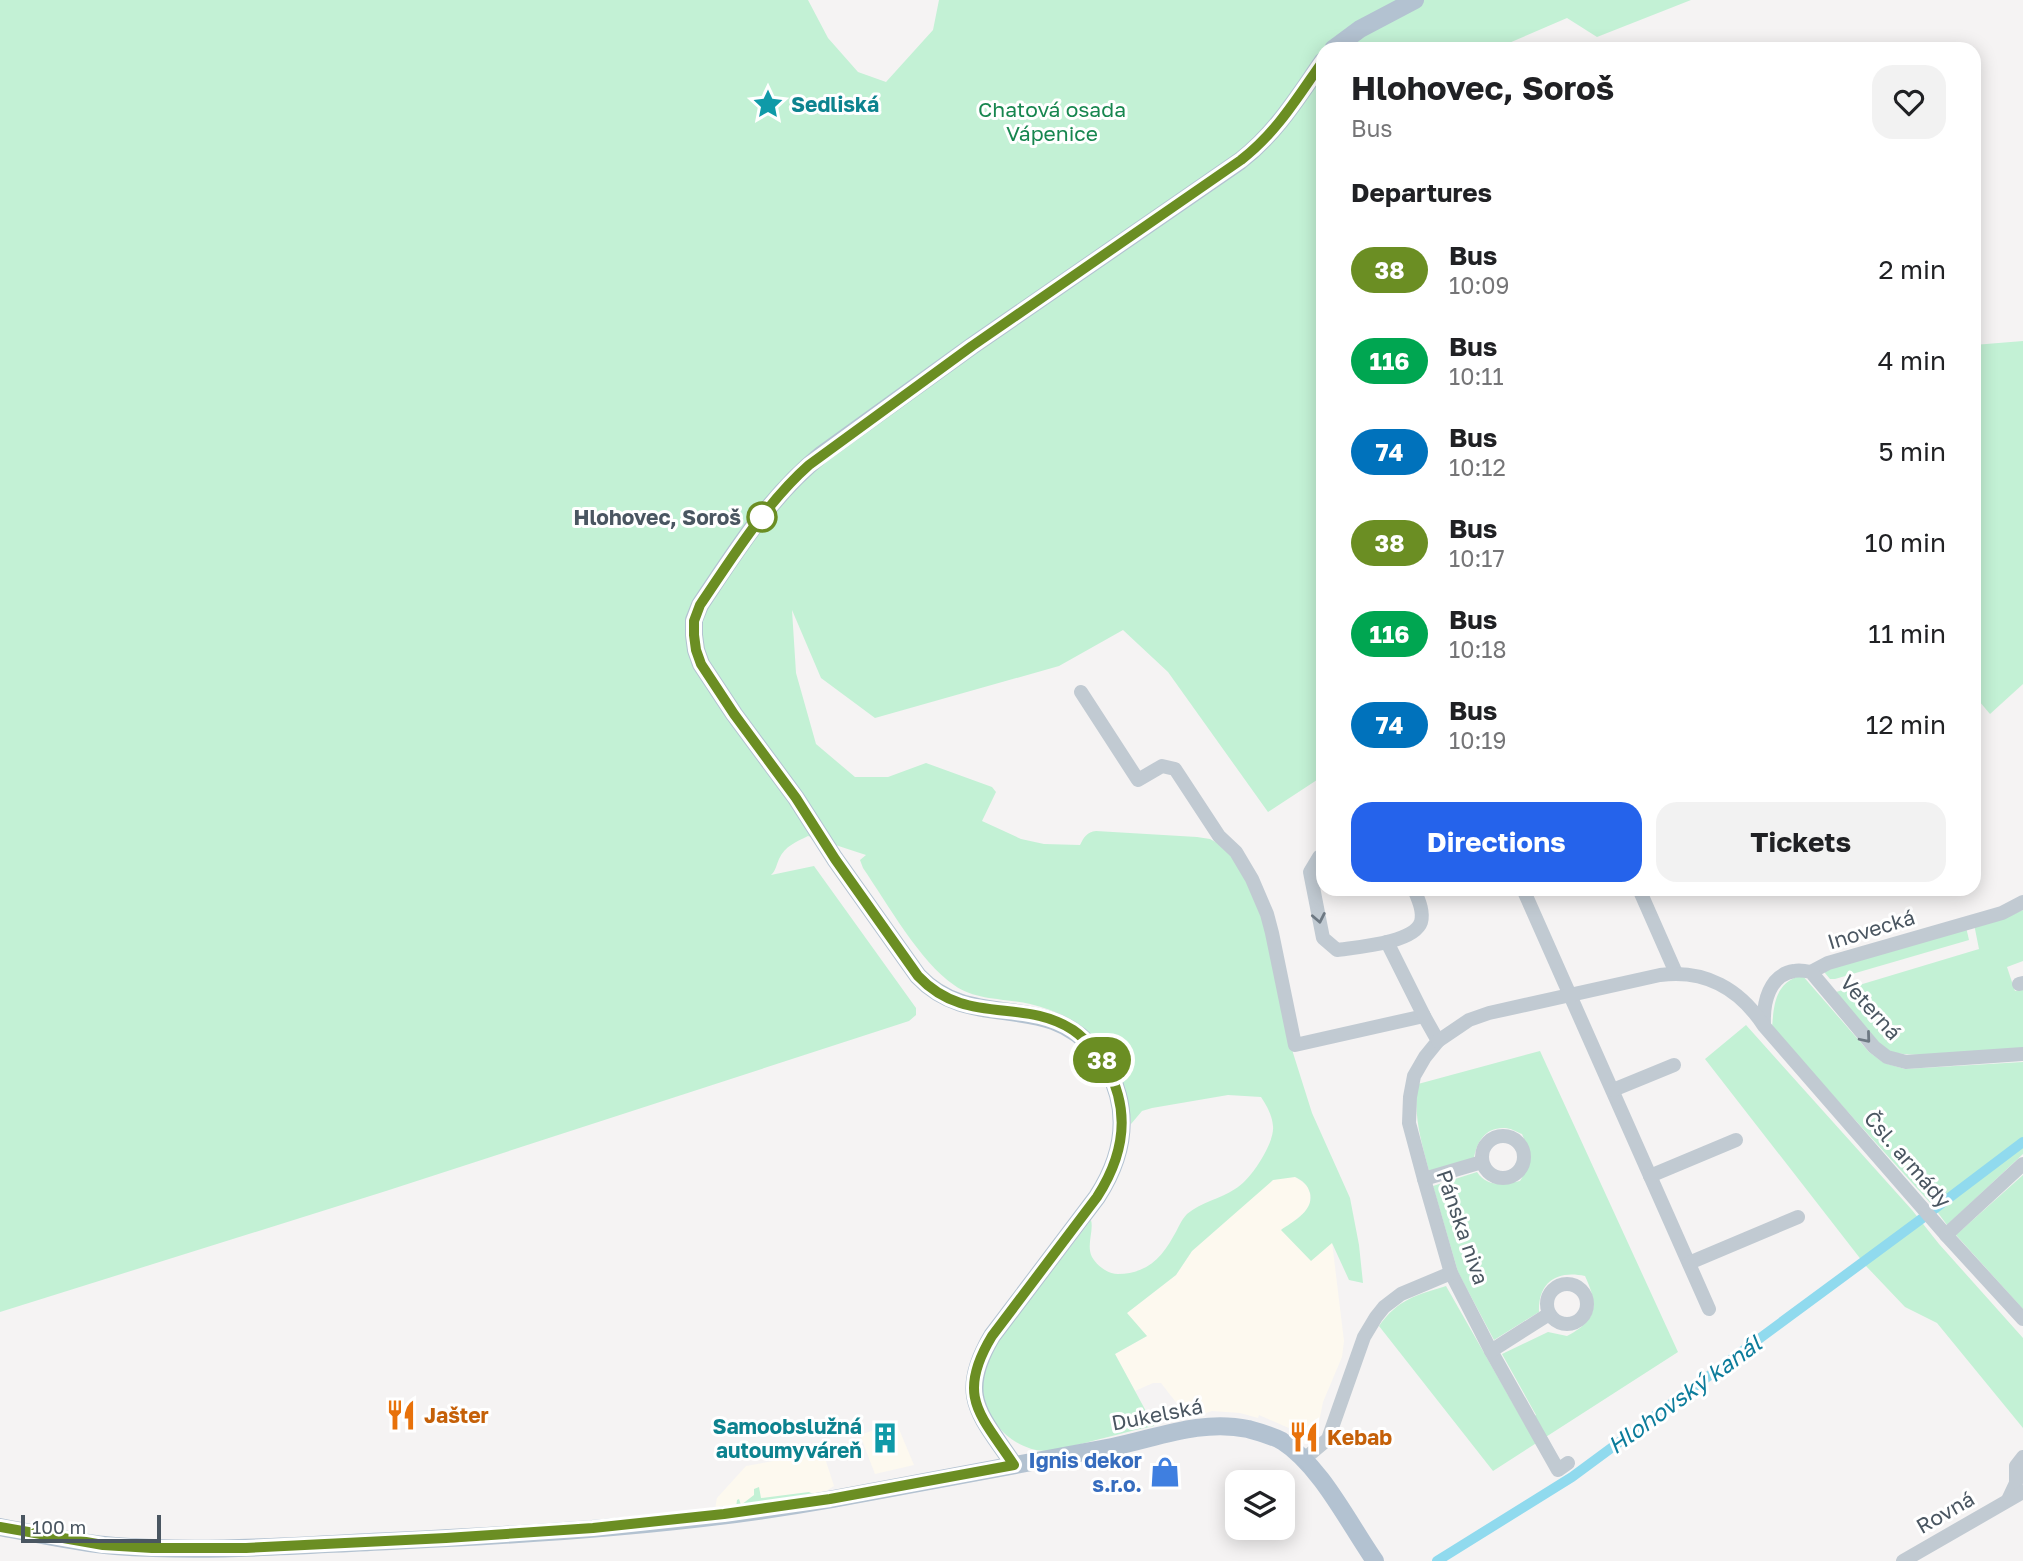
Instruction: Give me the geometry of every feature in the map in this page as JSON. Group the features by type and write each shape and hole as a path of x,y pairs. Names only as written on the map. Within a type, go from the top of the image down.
{"main road":[{"path":"1343,42 1360,29 1415,0"},
{"path":"1014,1465 980,1415 975,1400 975,1375 992,1336 1097,1197 1111,1173 1119,1152 1122,1121 1115,1084 1098,1056 1072,1029 1035,1016 979,1009 963,1004 935,991 918,976 835,859 796,798 716,688 697,654 694,621 700,605 766,512 790,482 809,465 972,346 1241,160 1279,125 1316,71"},
{"name":"Dukelská","path":"0,1527 103,1545 152,1548 246,1548 593,1528 737,1513 830,1499 1117,1446 1192,1428 1219,1426 1241,1428 1282,1441 1325,1486 1375,1561"}],"street":[{"path":"1081,692 1138,780 1162,766 1175,769 1219,836 1240,859 1267,914 1295,1045 1424,1016"},
{"path":"1316,862 1310,872 1322,938 1337,950 1411,935 1421,923 1421,907 1417,896"},
{"path":"1526,896 1709,1309"},
{"path":"1387,942 1438,1041 1470,1020 1489,1013 1675,973 1642,896"},
{"name":"Inovecká","path":"1811,971 1828,962 2002,913 2023,902"},
{"name":"Veterná","path":"1769,992 1778,978 1793,971 1811,971 1874,1047 1886,1057 1906,1062 2023,1054"},
{"name":"Čsl. armády","path":"1675,973 1711,979 1724,985 1754,1010 1764,1026 2023,1319"},
{"path":"1741,998 1753,998 1769,992"},
{"path":"1764,1026 1763,1010 1769,992"},
{"name":"Pánska niva","path":"1438,1041 1424,1057 1414,1076 1409,1122 1451,1273 1558,1470 1568,1463"},
{"path":"1613,1090 1674,1065"},
{"path":"1650,1176 1735,1140"},
{"path":"1424,1179 1482,1162"},
{"path":"1946,1235 2023,1164"},
{"path":"1689,1263 1798,1216"},
{"path":"1303,1460 1328,1439 1364,1337 1376,1317 1401,1294 1451,1273"},
{"path":"1491,1351 1549,1314"},
{"name":"Rovná","path":"2008,1500 2016,1483 2016,1466 2023,1457"},
{"name":"Rovná","path":"1903,1561 2023,1492"}],"shaded area":[{"path":"1295,1177 1307,1185 1310,1203 1305,1212 1282,1231 1332,1242 1344,1341 1342,1357 1323,1402 1317,1432 1305,1444 1291,1429 1259,1415 1258,1418 1240,1413 1212,1411 1189,1419 1161,1383 1153,1383 1135,1391 1115,1354 1147,1336 1127,1313 1176,1275 1192,1251 1254,1196 1273,1180"},
{"path":"896,1422 914,1465 875,1474 860,1435"},
{"path":"823,1452 834,1486 815,1498 715,1509 717,1498 746,1466"}],"green space":[{"name":"Chatová osada Vápenice","path":"0,0 808,0 828,38 858,72 886,82 933,30 939,0 1691,0 1597,37 1567,18 1511,42 1316,42 1316,781 1268,812 1168,672 1123,630 1059,666 875,718 821,678 792,610 796,673 816,744 855,777 888,777 926,763 992,787 996,792 982,821 1021,839 1044,844 1080,845 1086,835 1096,831 1197,837 1210,839 1221,845 1236,859 1269,929 1288,1037 1312,1113 1350,1198 1363,1283 1349,1280 1332,1243 1311,1261 1281,1230 1306,1210 1310,1193 1304,1183 1295,1177 1273,1180 1192,1251 1176,1275 1127,1313 1147,1336 1115,1354 1154,1426 1049,1451 1027,1447 1007,1436 992,1418 984,1397 983,1379 991,1350 1091,1220 1090,1252 1100,1266 1110,1273 1118,1274 1136,1271 1151,1264 1163,1252 1187,1214 1241,1185 1248,1178 1270,1142 1273,1126 1270,1114 1261,1097 1228,1095 1152,1108 1142,1111 1131,1124 1128,1102 1114,1062 1088,1032 1052,1011 1030,1004 972,994 954,985 929,962 893,914 863,868 860,860 866,855 808,836 784,851 771,875 814,866 916,1008 916,1015 909,1021 386,1191 0,1312"},
{"path":"2023,341 2023,684 1990,714 1981,703 1981,344"},
{"path":"2023,910 2023,961 2007,967 2015,991 2023,989 2023,1048 1952,1054 1897,1053 1887,1050 1874,1039 1836,992 1979,949 1974,924 2007,917"},
{"path":"1966,927 1969,940 1835,979 1830,979 1825,973 1825,970"},
{"path":"1802,975 1869,1052 1884,1063 1905,1069 2023,1062 2023,1154 1947,1225 1933,1206 1772,1028 1775,1002 1781,989 1786,983"},
{"path":"1746,1025 2023,1338 2023,1428 1937,1323 1905,1307 1866,1266 1705,1059"},
{"path":"1540,1051 1678,1352 1493,1471 1379,1326 1401,1304 1417,1295 1446,1286 1524,1423 1536,1415 1502,1354 1548,1332 1567,1336 1584,1324 1590,1318 1593,1304 1585,1276 1566,1275 1551,1280 1542,1293 1539,1312 1494,1340 1458,1272 1433,1186 1477,1172 1491,1183 1520,1181 1528,1163 1527,1147 1522,1134 1498,1128 1483,1137 1474,1158 1429,1171 1416,1107 1418,1084"},
{"path":"2023,1175 2023,1309 1956,1235"},
{"path":"759,1487 761,1498 809,1492 815,1498 736,1508 737,1500 739,1499 741,1505 754,1495 754,1489"}],"waterway":[{"name":"Hlohovský kanál","path":"1933,1210 2023,1142"},
{"name":"Hlohovský kanál","path":"1437,1561 1572,1477 1924,1217"}],"bus line":[{"name":"38","path":"0,1527 103,1545 152,1548 246,1548 446,1538 593,1528 724,1514 830,1499 1014,1465 988,1429 976,1406 975,1375 992,1336 1097,1197 1111,1173 1119,1152 1122,1121 1115,1084 1098,1056 1072,1029 1035,1016 979,1009 963,1004 935,991 918,976 835,859 796,798 716,688 697,654 694,621 700,605 766,512 790,482 809,465 972,346 1241,160 1279,125 1316,71"}],"place":[{"name":"Sedliská","path":"768,104"},
{"name":"Hlohovec, Soroš","path":"762,517"},
{"name":"Jašter","path":"401,1415"},
{"name":"Kebab","path":"1304,1437"},
{"name":"Samoobslužná autoumyváreň","path":"885,1438"},
{"name":"Ignis dekor s.r.o.","path":"1165,1472"}]}
